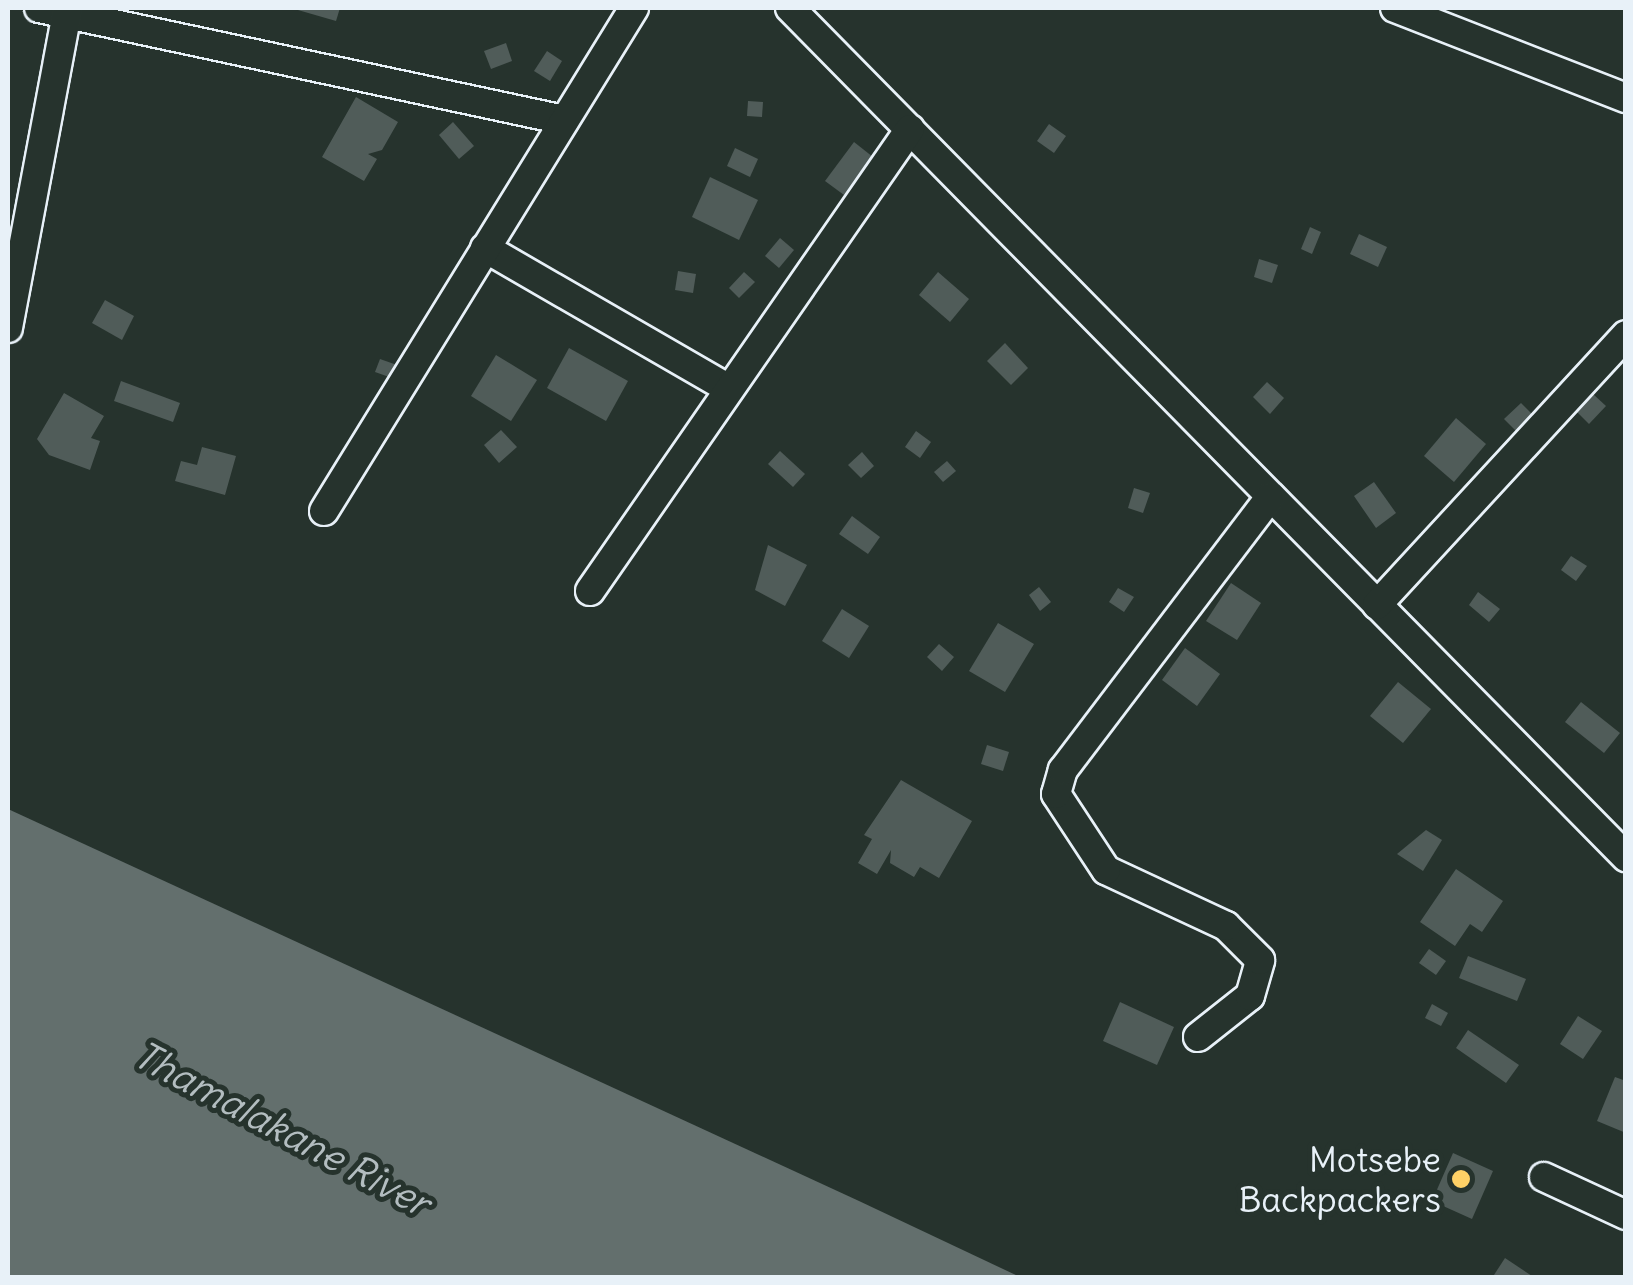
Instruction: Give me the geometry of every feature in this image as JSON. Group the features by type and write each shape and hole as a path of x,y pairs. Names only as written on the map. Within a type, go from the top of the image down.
{"street":[{"path":"324,512 634,8"},
{"path":"790,8 1626,857"},
{"path":"1395,8 1626,98"},
{"path":"8,328 58,10 564,120"},
{"path":"590,591 726,387 910,129"},
{"path":"486,248 726,387"},
{"path":"1377,605 1626,335"},
{"path":"1198,1038 1250,996 1260,960 1226,926 1106,870 1056,794 1063,770 1270,496"},
{"path":"1544,1177 1626,1215"}],"water":[{"name":"Thamalakane River","path":"8,809 859,1201 1020,1277 8,1277"}],"building":[{"path":"291,8 340,8 336,21"},
{"path":"506,43 512,61 491,69 484,51"},
{"path":"547,51 562,61 550,81 534,71"},
{"path":"356,97 398,122 382,150 368,154 377,159 364,181 322,157"},
{"path":"748,101 763,102 762,117 747,116"},
{"path":"453,122 474,146 459,159 439,135"},
{"path":"1049,124 1066,136 1054,153 1037,141"},
{"path":"854,142 873,157 844,195 825,181"},
{"path":"735,148 758,159 750,177 727,166"},
{"path":"710,177 758,200 739,240 692,217"},
{"path":"1310,227 1321,232 1312,254 1301,249"},
{"path":"1359,234 1387,247 1378,267 1350,254"},
{"path":"780,238 794,250 779,268 765,256"},
{"path":"1259,259 1278,265 1272,283 1254,277"},
{"path":"678,271 696,274 693,293 675,290"},
{"path":"744,272 755,282 739,298 729,288"},
{"path":"938,272 969,299 950,322 919,295"},
{"path":"105,300 134,316 122,340 92,323"},
{"path":"1005,343 1028,368 1011,385 987,361"},
{"path":"569,348 628,381 606,421 547,388"},
{"path":"496,355 537,380 511,421 471,396"},
{"path":"380,359 397,365 392,378 375,372"},
{"path":"121,381 180,403 173,422 114,401"},
{"path":"1267,382 1284,398 1270,414 1253,397"},
{"path":"64,393 104,416 91,438 100,441 90,470 49,455 37,439"},
{"path":"1593,394 1606,406 1589,424 1576,411"},
{"path":"1521,403 1533,415 1516,431 1504,419"},
{"path":"1456,418 1486,444 1454,482 1424,456"},
{"path":"501,430 517,447 499,463 484,445"},
{"path":"916,431 931,442 920,458 905,447"},
{"path":"202,447 236,456 225,495 175,481 181,461 197,465"},
{"path":"780,451 805,474 793,487 768,464"},
{"path":"862,452 874,466 861,478 848,465"},
{"path":"947,461 956,471 943,482 934,472"},
{"path":"1374,482 1396,513 1376,528 1354,496"},
{"path":"1134,488 1150,493 1143,513 1128,508"},
{"path":"852,516 880,537 868,554 839,534"},
{"path":"768,545 807,565 785,606 755,590"},
{"path":"1571,556 1587,566 1576,581 1561,570"},
{"path":"1231,583 1261,603 1237,640 1206,621"},
{"path":"1039,587 1051,602 1040,611 1029,595"},
{"path":"1118,588 1134,597 1124,612 1109,602"},
{"path":"1478,592 1500,609 1489,622 1469,605"},
{"path":"842,609 869,626 849,658 822,641"},
{"path":"998,623 1034,644 1005,692 969,671"},
{"path":"939,644 954,657 942,671 927,657"},
{"path":"1185,648 1220,674 1197,706 1162,680"},
{"path":"1398,682 1431,709 1403,743 1370,716"},
{"path":"1581,702 1620,733 1604,753 1565,722"},
{"path":"987,745 1009,752 1003,771 981,764"},
{"path":"901,780 972,821 939,878 920,867 914,877 890,863 891,850 877,874 858,863 872,839 864,835"},
{"path":"1426,830 1442,840 1423,871 1397,854"},
{"path":"1456,869 1503,901 1482,932 1470,924 1455,946 1420,922"},
{"path":"1429,949 1446,961 1436,975 1419,963"},
{"path":"1468,956 1526,979 1517,1001 1459,978"},
{"path":"1120,1002 1174,1027 1157,1065 1103,1041"},
{"path":"1432,1004 1448,1013 1441,1026 1425,1018"},
{"path":"1578,1016 1602,1031 1583,1059 1560,1044"},
{"path":"1468,1030 1519,1065 1506,1083 1456,1048"},
{"path":"1615,1077 1626,1081 1626,1133 1597,1121"},
{"path":"1453,1153 1493,1171 1472,1219 1432,1201"},
{"path":"1505,1258 1535,1278 1492,1278"}],"place":[{"name":"Motsebe Backpackers","path":"1461,1179"}]}
